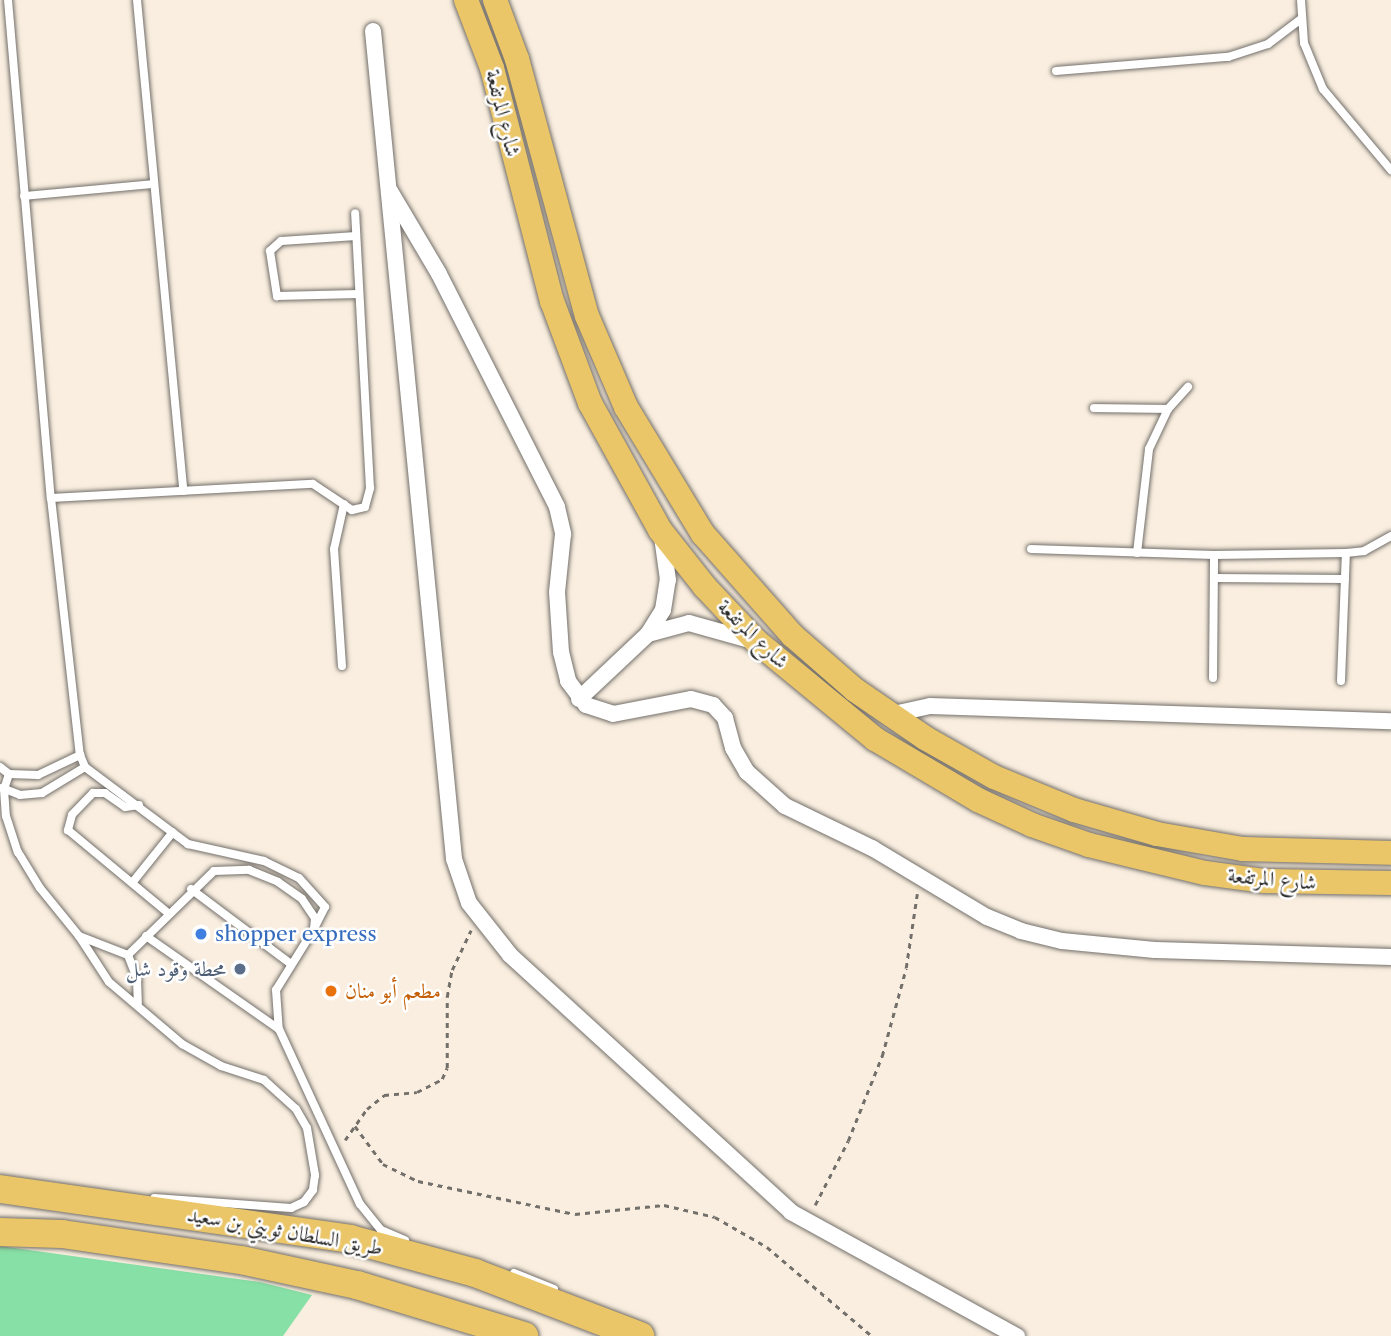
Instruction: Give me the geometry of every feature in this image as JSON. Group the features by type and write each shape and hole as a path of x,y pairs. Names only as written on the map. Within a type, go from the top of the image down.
{"highway":[{"name":"طريق السلطان ثويني بن سعيد","path":"0,1189 350,1239 475,1273 588,1313 640,1336"},
{"name":"طريق السلطان ثويني بن سعيد","path":"0,1232 62,1234 241,1260 358,1285 524,1336"}],"main road":[{"name":"شارع المرتفعة","path":"466,0 492,68 537,249 569,352 614,452 660,530 755,641 875,739 946,783 1032,825 1088,845 1205,873 1325,884 1391,883"},
{"name":"شارع المرتفعة","path":"495,0 517,59 587,316 649,451 703,534 762,605 823,664 889,715 994,777 1115,823 1243,849 1391,853"}],"street":[{"path":"373,31 454,859 478,918 530,974 806,1222 922,1280 1017,1336"},
{"path":"388,186 439,274 557,507 563,534 558,632 568,681 579,699 594,709 613,714 691,699 713,705 725,718 740,760 770,795 801,816 872,848 1001,923 1062,941 1227,955 1391,957"},
{"path":"579,699 648,634 667,596 660,530"},
{"path":"648,634 689,624 755,641"},
{"path":"889,715 930,706 1391,721"}],"lane":[{"path":"8,0 51,498 80,755 85,767 199,849 264,861 299,878 325,907 276,990 279,1029 369,1219 381,1230 410,1242"},
{"path":"137,0 183,491"},
{"path":"1301,0 1301,19 1310,63 1323,89 1391,170"},
{"path":"1056,71 1228,57 1268,44 1301,19"},
{"path":"24,196 153,184"},
{"path":"51,498 313,484 344,504 359,510 370,494 355,214"},
{"path":"356,236 281,242 270,251 277,296 358,294"},
{"path":"1138,553 1146,462 1168,409 1188,387"},
{"path":"1094,408 1168,409"},
{"path":"342,666 334,549 344,504"},
{"path":"1031,549 1214,555 1346,553 1364,551 1391,536"},
{"path":"1341,681 1346,553"},
{"path":"1213,678 1214,555"},
{"path":"1214,578 1345,579"},
{"path":"0,767 9,774 38,775 80,755"},
{"path":"2,788 20,795 42,793 85,767"},
{"path":"9,774 2,788 6,816 18,852 48,900 79,936 97,968 201,1056 264,1080 282,1092 307,1128 313,1190 304,1202 290,1208 164,1198 92,1201"},
{"path":"139,805 125,807 106,793 93,793 68,822 72,838 169,913"},
{"path":"132,883 173,832"},
{"path":"128,955 191,889 214,871 249,870 278,881 302,900 315,918 314,929"},
{"path":"191,889 291,964"},
{"path":"79,936 128,955 137,979 138,1003"},
{"path":"146,936 279,1029"},
{"path":"461,1257 486,1265"},
{"path":"499,1269 541,1283 588,1313"}],"path":[{"path":"806,1222 848,1142 882,1056 906,968 920,877"},
{"path":"336,1152 355,1126 384,1095 431,1088 442,1079 447,1068 447,997 453,970 478,918"},
{"path":"355,1126 383,1164 418,1181 575,1214 664,1205 715,1217 767,1247 872,1336"}],"green space":[{"path":"0,1246 260,1282 312,1295 283,1336 0,1336"}],"place":[{"name":"shopper express","path":"201,934"},
{"name":"محطة وقود شل","path":"240,969"},
{"name":"مطعم أبو منان","path":"331,991"}]}
